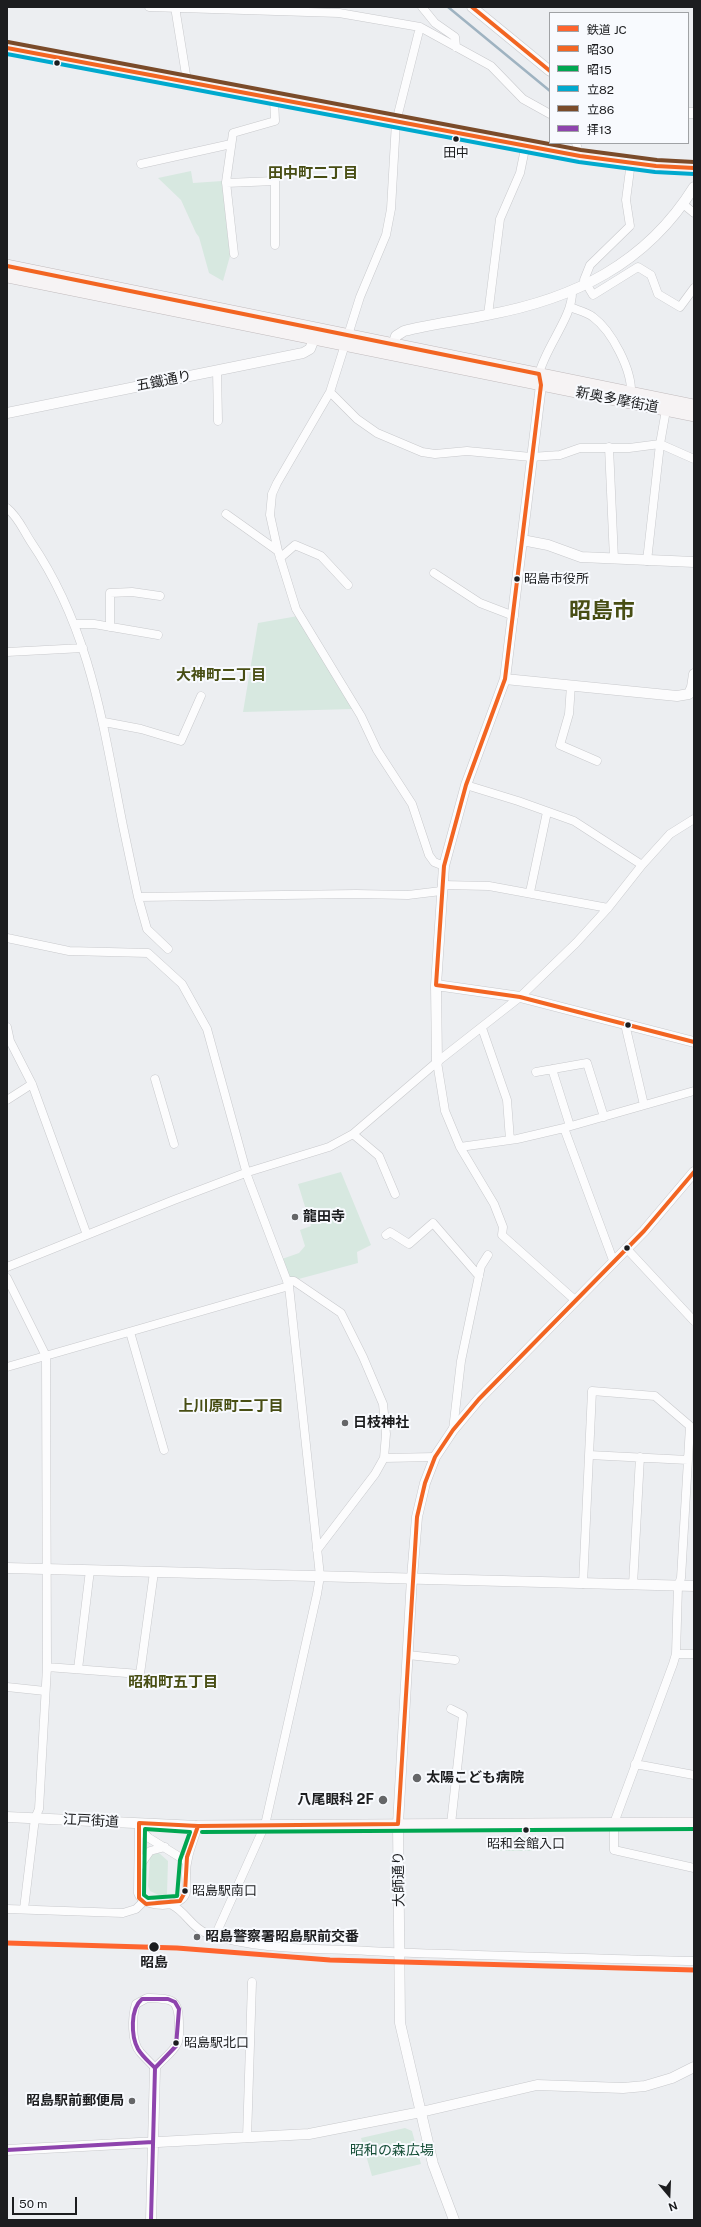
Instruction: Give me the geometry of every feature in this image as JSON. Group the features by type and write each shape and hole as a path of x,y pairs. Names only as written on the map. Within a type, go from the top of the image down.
{"main road":[{"path":"7,48 187,81 396,122 526,144 578,149 631,162 694,168"},
{"path":"7,266 347,340 540,380 631,393 694,406"},
{"path":"7,276 314,339 347,340 393,345 540,380"},
{"name":"新奥多摩街道","path":"540,380 666,410 694,415"},
{"path":"198,1826 694,1823"}],"street":[{"path":"149,7 339,10 420,27 491,66 523,98 549,113"},
{"path":"422,7 436,23 455,36 456,47"},
{"path":"472,7 549,70"},
{"path":"175,8 187,81"},
{"path":"420,27 396,122 389,222 383,245 360,297 330,392 272,494 270,515 278,555 296,609 361,716 377,750 412,804 429,855 434,862 444,866"},
{"path":"234,254 226,183 233,133 275,121 274,98"},
{"path":"141,164 231,144"},
{"path":"488,315 500,219 520,173 526,144"},
{"path":"631,162 626,200 630,226 590,265 584,280 586,286 593,295 638,267 652,275 658,294 680,307 694,288"},
{"path":"226,183 275,181 275,244"},
{"path":"393,345 396,336 404,331 431,324 488,315 539,304 586,286 634,255 665,226 683,204 694,187"},
{"path":"683,204 694,213"},
{"path":"572,292 573,302 547,350 540,380 514,616 505,679 466,785 444,866 436,985 437,1062 445,1111 460,1147 494,1204 503,1227 502,1235 576,1301"},
{"path":"570,307 592,316 606,329 627,367 632,383 631,393"},
{"name":"五鐵通り","path":"7,413 303,353 310,348 314,339"},
{"path":"217,370 218,421"},
{"path":"330,392 364,424 388,438 422,452 435,454 467,451 531,457 560,455 580,448 629,448 660,444 694,460"},
{"path":"647,561 660,444 666,410"},
{"path":"609,447 614,559"},
{"path":"7,508 20,521 29,539 47,566 74,624 83,648 104,722 138,897 147,929 168,949"},
{"path":"226,514 278,555"},
{"path":"522,540 548,545 581,557 694,562"},
{"path":"278,555 295,545 321,556 348,585"},
{"path":"434,573 480,603 514,616"},
{"path":"110,627 110,592 132,592 160,596"},
{"path":"74,624 94,624 158,635"},
{"path":"7,652 83,648"},
{"path":"505,679 686,696 692,687 694,674"},
{"path":"571,685 569,714 560,745 597,761"},
{"path":"104,722 141,729 181,741 201,696"},
{"path":"466,785 574,821 642,865"},
{"path":"530,892 547,812"},
{"path":"7,1268 248,1172 329,1147 353,1134 437,1062 520,997 576,943 608,908 642,865 670,834 694,819"},
{"path":"138,897 356,894 408,895 442,888 489,886 530,892 608,908"},
{"path":"7,938 69,952 148,953 182,984 207,1030 248,1172 248,1178 288,1283 320,1576 316,1601 265,1825 215,1936"},
{"path":"436,985 520,997 694,1042"},
{"path":"625,1024 644,1106"},
{"path":"7,1027 10,1042 32,1084 87,1235"},
{"path":"482,1028 506,1100 510,1140"},
{"path":"536,1072 587,1063 604,1117"},
{"path":"552,1069 567,1127 613,1260"},
{"path":"155,1079 171,1141"},
{"path":"7,1100 32,1084"},
{"path":"460,1147 510,1140 567,1127 694,1091"},
{"path":"353,1134 379,1156 395,1194"},
{"name":"大師通り","path":"454,2220 433,2164 400,2023 398,1824 412,1578 417,1517 425,1483 435,1457 453,1430 479,1399 576,1301 613,1260 644,1231 694,1172"},
{"path":"386,1234 390,1232 409,1244 433,1223 479,1276"},
{"path":"626,1248 694,1321"},
{"path":"453,1430 461,1361 481,1266 488,1255"},
{"path":"7,1278 46,1356 48,1569 47,1667 39,1809 36,1818 24,1909"},
{"path":"7,1367 130,1332 294,1281 341,1313 363,1357 383,1404 386,1434 384,1458 375,1474 317,1550"},
{"path":"130,1332 164,1450"},
{"path":"583,1584 592,1392 655,1396 690,1426 681,1578 678,1586 676,1654 614,1823 614,1850 694,1868"},
{"path":"589,1455 688,1460"},
{"path":"384,1458 435,1457"},
{"path":"633,1585 640,1457"},
{"path":"7,1568 694,1586"},
{"path":"78,1669 90,1570"},
{"path":"47,1667 140,1674 154,1572"},
{"path":"676,1654 694,1654"},
{"path":"408,1655 455,1660"},
{"path":"7,1687 45,1692"},
{"path":"450,1709 462,1715 451,1824"},
{"path":"635,1764 694,1775"},
{"name":"江戸街道","path":"7,1817 198,1826"},
{"path":"139,1823 144,1833 186,1861"},
{"path":"139,1823 138,1894 146,1904 172,1904 182,1900 186,1894 186,1861 198,1826"},
{"path":"138,1869 150,1851 165,1847"},
{"path":"7,1909 129,1912 136,1909 143,1902"},
{"path":"172,1904 181,1910 196,1928 215,1936 254,1944 400,1953 694,1961"},
{"path":"247,2138 252,1982"},
{"path":"151,2220 155,2068 176,2046 178,2040 179,2009 175,2002 168,1999 142,1999 136,2004 134,2010 134,2041 139,2051 155,2068"},
{"path":"7,2150 309,2134 421,2112 537,2085 623,2088 645,2086 667,2080 694,2067"}],"green space":[{"path":"191,171 193,183 222,181 230,256 223,281 209,273 199,237 181,200 158,178"},
{"path":"298,616 353,709 243,712 258,623"},
{"path":"341,1172 371,1245 357,1252 358,1263 295,1280 287,1277 282,1259 299,1253 305,1246 300,1230 311,1226 298,1184"},
{"path":"533,1837 534,1851 496,1851 496,1838"},
{"path":"159,1853 168,1861 167,1894 163,1897 150,1891 148,1886 151,1855"},
{"name":"昭和の森広場","path":"405,2128 412,2131 421,2164 372,2176 361,2138"}],"waterway":[{"path":"448,7 549,90"}],"rail line":[{"name":"JC","path":"7,1943 177,1948 330,1960 694,1970"}],"transit line":[{"name":"昭30","path":"472,7 549,70"},
{"name":"立86","path":"8,42 549,144"},
{"name":"昭30","path":"7,48 580,156 656,166 694,168"},
{"name":"立82","path":"7,54 579,162 655,172 694,174"},
{"name":"立86","path":"549,144 581,150 657,160 694,162"},
{"name":"昭30","path":"7,266 539,374 541,385 505,679 466,785 444,866 436,985 520,997 694,1042"},
{"name":"昭30","path":"198,1826 398,1824 417,1517 425,1483 435,1457 453,1430 479,1399 644,1231 694,1172"},
{"name":"昭30","path":"139,1823 198,1826 187,1857 185,1892 180,1901 146,1904 139,1898 139,1823"},
{"name":"昭15","path":"145,1829 190,1832 180,1860 177,1896 148,1898 144,1895 145,1829"},
{"name":"昭15","path":"202,1832 694,1829"},
{"name":"拝13","path":"142,1999 168,1999 175,2002 179,2009 176,2046 155,2068 140,2052 134,2037 133,2023 135,2009 142,1999"},
{"name":"拝13","path":"151,2220 155,2068"},
{"name":"拝13","path":"7,2150 153,2142"}],"place":[{"name":"田中","path":"456,139"},
{"name":"昭島市役所","path":"517,579"},
{"name":"龍田寺","path":"295,1217"},
{"name":"日枝神社","path":"345,1423"},
{"name":"太陽こども病院","path":"417,1778"},
{"name":"八尾眼科 2F","path":"383,1800"},
{"name":"昭和会館入口","path":"526,1830"},
{"name":"昭島駅南口","path":"185,1891"},
{"name":"昭島警察署昭島駅前交番","path":"197,1937"},
{"name":"昭島","path":"154,1947"},
{"name":"昭島駅北口","path":"176,2043"},
{"name":"昭島駅前郵便局","path":"132,2101"}],"district":[{"name":"田中町二丁目","path":"313,173"},
{"name":"昭島市","path":"602,611"},
{"name":"大神町二丁目","path":"221,675"},
{"name":"上川原町二丁目","path":"231,1406"},
{"name":"昭和町五丁目","path":"173,1682"}]}
